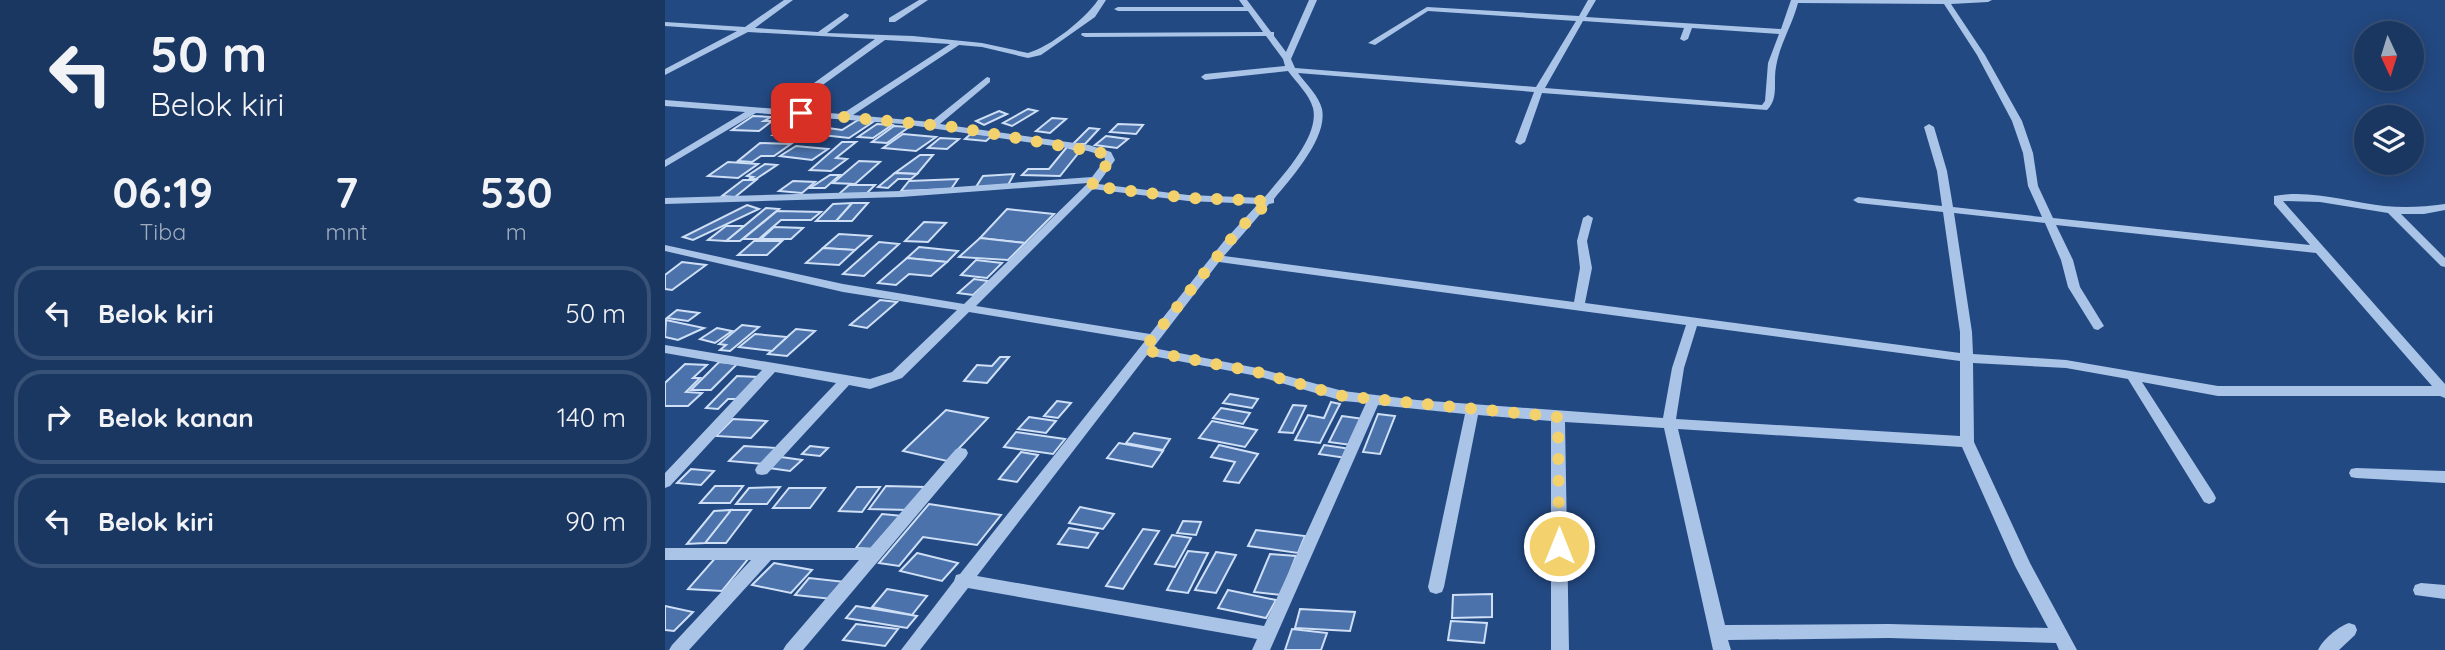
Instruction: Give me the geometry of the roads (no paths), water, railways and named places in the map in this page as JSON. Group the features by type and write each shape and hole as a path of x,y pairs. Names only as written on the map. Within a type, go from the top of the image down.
{"street":[{"path":"665,72 748,29 789,0"},
{"path":"892,20 924,0"},
{"path":"665,24 885,36 996,48 1022,56 1033,55 1083,22 1102,0"},
{"path":"910,650 1216,258 1240,228 1273,196 1319,121 1315,102 1271,34 1243,0"},
{"path":"1290,66 1313,0"},
{"path":"1520,142 1539,90 1592,0"},
{"path":"1205,77 1290,66 1764,108 1770,101 1772,62 1795,0 1988,0"},
{"path":"1946,2 2017,121 2027,149 2033,186 2067,260 2074,287 2098,326"},
{"path":"1118,9 1249,9"},
{"path":"1372,43 1427,9 1785,32"},
{"path":"819,34 845,15"},
{"path":"1684,39 1689,26"},
{"path":"1086,36 1271,34"},
{"path":"779,112 885,36"},
{"path":"845,116 957,43"},
{"path":"933,125 987,80"},
{"path":"665,103 933,125 1089,148 1108,154 1110,160 1092,183 897,375 870,384 665,349"},
{"path":"665,164 754,110"},
{"path":"1929,127 1942,171 1954,243 1966,358 1967,442 2024,566 2064,643"},
{"path":"665,201 901,194 1092,183 1188,198 1273,196"},
{"path":"2444,392 2281,206 2279,198 2316,198 2392,211 2445,207"},
{"path":"1858,200 2322,250"},
{"path":"2392,211 2445,264"},
{"path":"1579,306 1586,268 1582,241 1588,218"},
{"path":"665,248 843,288 1153,338"},
{"path":"1216,258 1579,306 1692,324 1966,358 2066,364 2218,391 2444,392"},
{"path":"1692,324 1678,368 1669,422 1721,642 1889,631 2064,643"},
{"path":"1143,350 1257,372 1322,391 1472,411 1967,442"},
{"path":"665,482 771,368"},
{"path":"2132,376 2209,498"},
{"path":"762,470 846,380"},
{"path":"1261,650 1374,400"},
{"path":"1436,587 1472,411"},
{"path":"1558,417 1560,650"},
{"path":"792,650 961,453"},
{"path":"2356,473 2445,477"},
{"path":"665,554 875,554"},
{"path":"678,650 766,555"},
{"path":"962,580 1269,634"},
{"path":"2421,590 2445,592"},
{"path":"2326,650 2349,630"}]}
